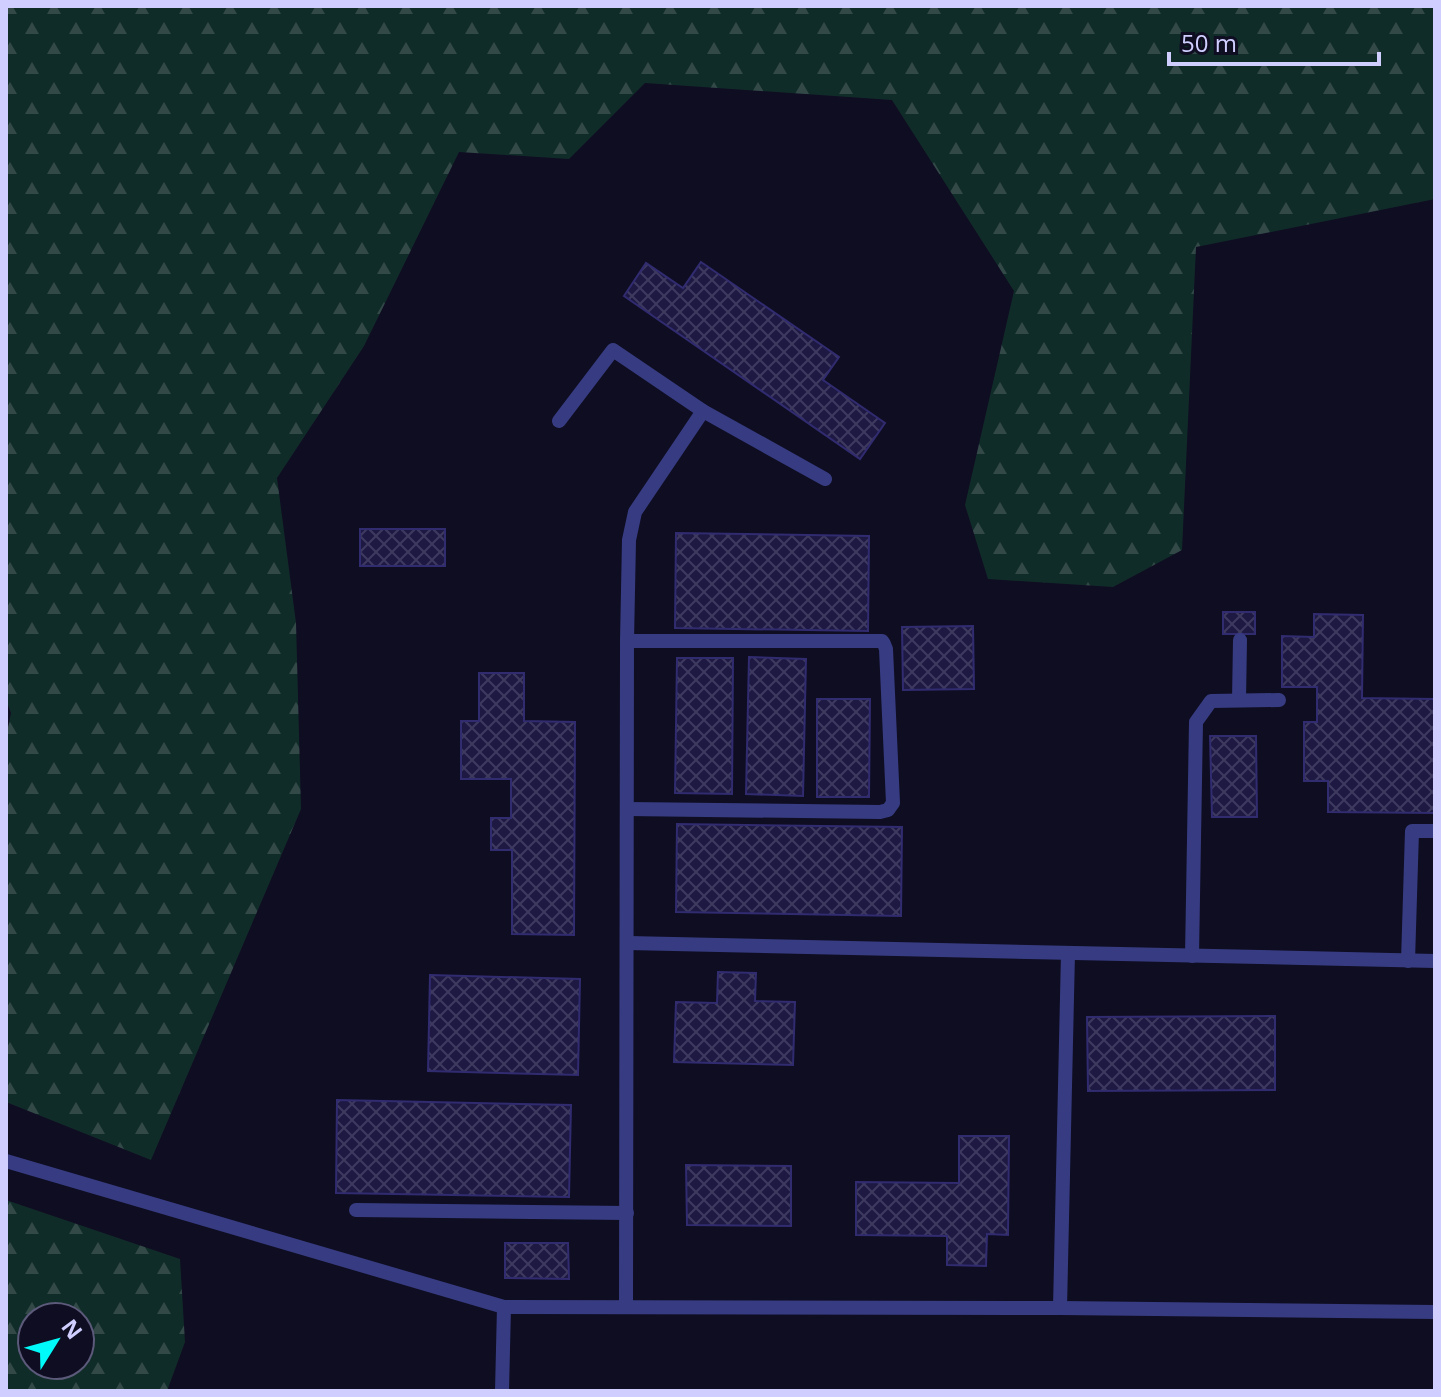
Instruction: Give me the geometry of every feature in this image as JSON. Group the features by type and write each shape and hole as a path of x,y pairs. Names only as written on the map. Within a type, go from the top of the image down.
{"lane":[{"path":"559,421 613,350 703,411 825,479"},
{"path":"626,1306 629,540 635,512 703,411"},
{"path":"1239,700 1240,640"},
{"path":"627,641 882,641 886,649 893,803 888,810 880,812 627,809"},
{"path":"1192,956 1196,722 1211,701 1279,700"},
{"path":"1408,961 1412,831 1435,831"},
{"path":"628,943 1435,961"},
{"path":"1060,1308 1068,953"},
{"path":"6,1161 504,1307 1435,1312"},
{"path":"356,1210 627,1213"},
{"path":"502,1391 504,1307"}],"green space":[{"path":"6,6 1435,6 1435,199 1196,247 1182,550 1113,587 988,579 965,505 1014,291 892,100 645,83 569,159 459,152 364,346 277,478 296,623 301,809 151,1160 6,1102 6,737 11,713 6,700"},
{"path":"6,1200 180,1259 185,1342 167,1391 6,1391"}],"building":[{"path":"701,262 839,357 823,380 885,423 860,459 624,296 646,263 683,288"},
{"path":"360,529 445,529 445,566 360,566"},
{"path":"676,533 869,536 868,631 675,628"},
{"path":"1223,612 1255,612 1255,634 1223,634"},
{"path":"1314,614 1363,615 1362,698 1435,699 1435,813 1328,812 1328,781 1304,781 1304,722 1317,722 1317,687 1282,687 1282,636 1314,637"},
{"path":"973,626 974,689 903,690 902,627"},
{"path":"749,657 806,659 803,796 746,794"},
{"path":"677,658 733,658 732,794 675,793"},
{"path":"479,673 524,673 524,721 575,722 574,935 512,934 512,850 491,850 491,818 511,818 511,779 461,779 461,721 479,721"},
{"path":"817,699 870,699 869,797 817,797"},
{"path":"1210,736 1256,736 1257,817 1212,817"},
{"path":"677,824 902,827 901,916 676,912"},
{"path":"718,972 756,973 755,1001 795,1002 793,1065 674,1062 676,1002 717,1003"},
{"path":"430,975 580,979 578,1075 428,1071"},
{"path":"1275,1016 1275,1090 1088,1091 1087,1017"},
{"path":"337,1100 571,1105 569,1197 336,1193"},
{"path":"959,1136 1009,1136 1008,1235 987,1234 986,1266 947,1265 947,1236 856,1235 856,1182 959,1183"},
{"path":"686,1165 791,1166 791,1226 687,1225"},
{"path":"505,1243 568,1243 569,1279 505,1278"}]}
